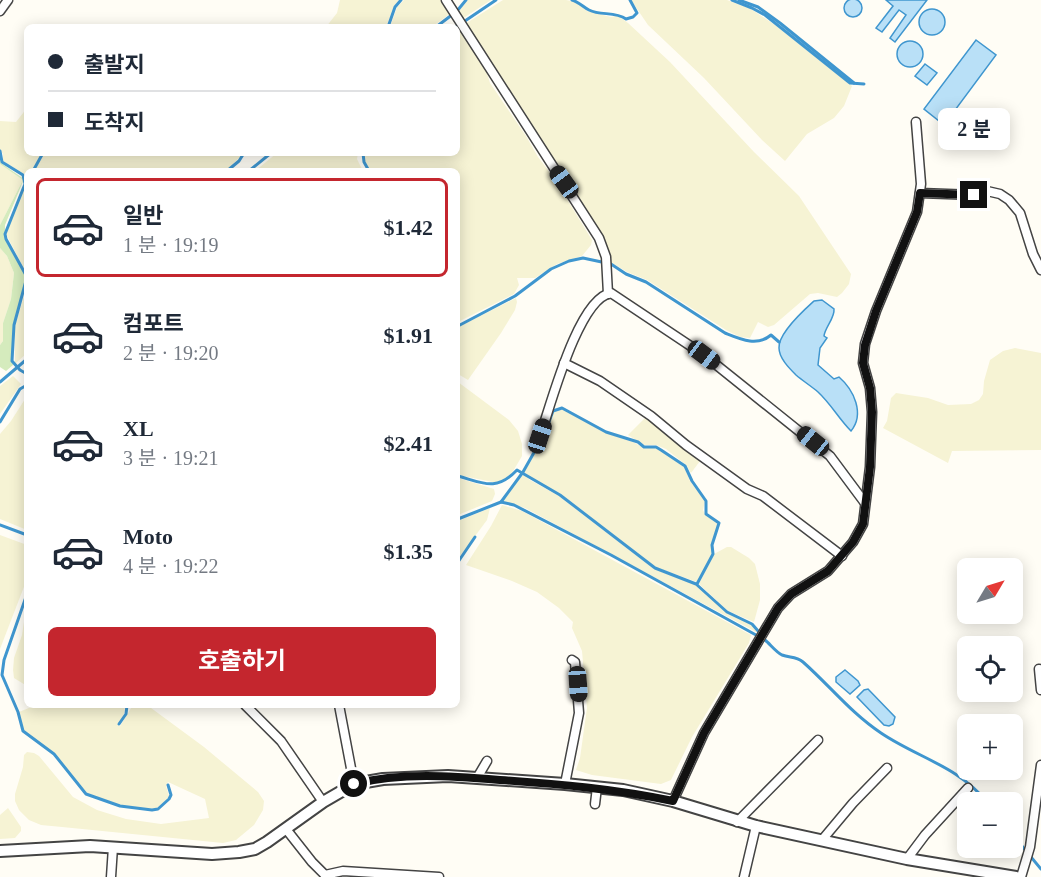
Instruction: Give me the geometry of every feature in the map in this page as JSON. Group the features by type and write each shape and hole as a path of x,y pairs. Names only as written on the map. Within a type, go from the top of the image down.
{"street":[{"path":"0,11 8,0"},
{"path":"446,0 599,238 606,257 608,294"},
{"path":"673,801 704,733 778,608 791,594 828,571 842,556 863,524 870,467 872,412 870,388 863,363 865,345 876,311 917,212 921,184 916,122"},
{"path":"920,193 974,195 987,191 1000,194 1009,200 1020,213 1033,254 1041,270"},
{"path":"540,436 564,363 580,326 598,300 608,294 616,296 704,355 786,419 830,456 865,503"},
{"path":"564,363 600,381 651,416 686,445 747,489 763,496 842,556"},
{"path":"564,784 579,713 578,684 575,662 572,660"},
{"path":"1039,669 1041,690"},
{"path":"248,708 281,741 323,802"},
{"path":"340,708 354,784"},
{"path":"737,822 818,740"},
{"path":"477,778 487,762"},
{"path":"1021,877 1030,847 1041,765"},
{"path":"822,840 887,768"},
{"path":"0,851 90,846 212,854 239,852 255,849 323,802 354,784 383,779 419,777 477,778 623,790 673,801 737,822 907,859 1016,877"},
{"path":"595,804 597,787"},
{"path":"907,859 925,835 968,788"},
{"path":"744,877 756,826"},
{"path":"286,829 326,876 343,871 439,877"},
{"path":"111,877 113,847"}],"shaded area":[{"path":"340,0 399,0 394,6 387,24 328,24 337,13"},
{"path":"404,0 443,0 451,13 436,24 391,24 397,7"},
{"path":"468,0 491,0 462,19 458,12"},
{"path":"503,0 566,0 576,2 587,11 620,17 628,23 670,62 754,152 799,196 851,274 849,284 842,293 837,297 818,293 810,294 774,325 768,327 758,322 750,338 740,337 647,280 609,261 465,24"},
{"path":"631,0 727,0 751,9 775,25 852,86 844,106 834,118 807,134 785,161 704,78 648,25"},
{"path":"460,29 486,70 490,83 554,178 592,240 591,245 582,256 557,264 535,278 517,278 519,285 514,294 460,321 460,168 368,168 365,156 460,156"},
{"path":"24,112 24,156 40,156 34,168 24,168 24,174 3,161 3,154 0,150 0,121 16,122"},
{"path":"43,156 241,156 229,168 36,168"},
{"path":"273,156 358,156 362,168 259,168"},
{"path":"0,164 23,180 0,225"},
{"path":"24,189 24,269 6,234"},
{"path":"0,248 7,256 14,273 11,299 3,323 3,341 0,345"},
{"path":"24,296 24,356 15,364 15,326"},
{"path":"516,298 515,310 468,380 460,375 460,326"},
{"path":"1015,348 1041,353 1041,450 952,451 948,463 883,428 887,421 891,398 896,393 928,398 948,405 971,404 979,400 983,394 990,360 1003,351"},
{"path":"13,376 21,384 0,414 0,386"},
{"path":"460,383 509,420 518,431 522,444 522,456 512,473 498,483 460,475"},
{"path":"24,401 24,529 0,519 0,434"},
{"path":"558,409 606,433 644,448 655,448 684,467 690,481 705,501 703,510 705,514 718,524 711,545 712,554 697,582 655,567 561,494 524,472 546,434 554,412"},
{"path":"647,416 700,461 691,473 686,465 666,449 656,445 644,445 628,435"},
{"path":"523,474 559,496 654,569 696,585 727,613 752,625 758,633 525,508 503,501"},
{"path":"460,479 494,489 495,494 492,501 460,514"},
{"path":"502,505 522,511 751,635 749,643 692,737 671,780 661,784 592,775 576,770 580,758 587,708 582,651 572,628 573,622 537,592 466,565"},
{"path":"490,508 487,520 460,556 460,520"},
{"path":"0,535 24,544 24,587 0,649"},
{"path":"731,547 755,564 760,584 760,600 754,622 728,611 699,584 714,554"},
{"path":"24,622 24,684 14,678 13,670 14,658"},
{"path":"29,708 125,708 118,725 120,726 131,708 151,708 204,747 258,792 264,801 263,810 254,825 236,840 223,843 41,825 29,820 19,810 15,801 24,755 27,752 39,756 73,797 97,810 126,819 161,824 209,818 205,799 168,782 166,786 169,796 157,808 152,809 120,806 87,793 54,753 24,731 19,712"},
{"path":"8,808 21,827 21,831 15,838 0,839 0,815"}],"green space":[{"path":"0,159 1,163 24,179 5,225 5,239 24,273 24,289 13,325 13,365 6,371 0,367 0,345 3,341 3,323 11,299 14,273 7,256 0,248 0,225 23,180 0,164"}],"water":[{"path":"849,-1 857,-1 862,4 860,15 849,17 844,12 844,4"},
{"path":"886,0 927,0 895,42 890,38 906,15 899,10 882,32 876,28 893,6"},
{"path":"932,9 941,13 945,22 941,31 932,35 923,31 919,22 923,13"},
{"path":"976,40 996,55 944,125 924,109"},
{"path":"910,41 919,45 923,54 919,63 910,67 901,63 897,54 901,45"},
{"path":"925,64 937,73 927,85 915,76"},
{"path":"822,300 834,309 834,312 824,336 827,338 820,348 818,365 834,379 839,377 853,395 857,417 851,431 823,397 790,369 779,352 780,342 792,322 814,301"},
{"path":"845,670 860,685 850,694 836,682 836,677"},
{"path":"868,689 895,717 893,724 884,725 857,697"}],"waterway":[{"path":"389,24 395,7 401,0"},
{"path":"440,24 457,11 466,0"},
{"path":"460,24 496,0"},
{"path":"572,0 594,12 617,15 626,19 637,13 630,0"},
{"path":"732,0 765,15 850,83 864,84"},
{"path":"739,0 758,7 854,83"},
{"path":"0,151 2,162 23,175 24,180"},
{"path":"35,168 41,156"},
{"path":"231,168 242,156"},
{"path":"253,168 267,156"},
{"path":"363,156 367,168"},
{"path":"24,186 5,234 24,272"},
{"path":"460,325 515,296 551,269 583,258 611,264 626,274 646,282 725,333 754,341 766,339 771,335 779,342"},
{"path":"24,288 14,325 12,361 24,372"},
{"path":"0,382 24,362"},
{"path":"0,422 20,389 24,387"},
{"path":"501,502 523,472 545,433 553,411 562,408 606,432 638,442 644,447 656,447 685,466 706,501 706,514 719,523 712,545 713,554 697,584"},
{"path":"460,477 489,484 502,481 517,470 560,495 655,568 696,584 727,612 752,624 759,632"},
{"path":"460,518 501,502 514,505 611,555 756,635"},
{"path":"0,525 24,534"},
{"path":"460,559 475,537"},
{"path":"24,603 4,660 2,675 18,712 23,731 54,754 86,794 120,806 152,810 158,809 169,799 171,795 168,785"},
{"path":"765,640 782,655 803,662 850,708 881,733 950,771 978,792"},
{"path":"119,724 126,714 127,708"},
{"path":"1023,847 1041,869"}],"route":[{"path":"354,784 383,779 448,776 623,790 673,801 704,733 778,608 791,594 828,571 853,542 863,524 870,467 872,412 870,388 863,363 865,345 876,311 917,212 920,193 974,195"}]}
